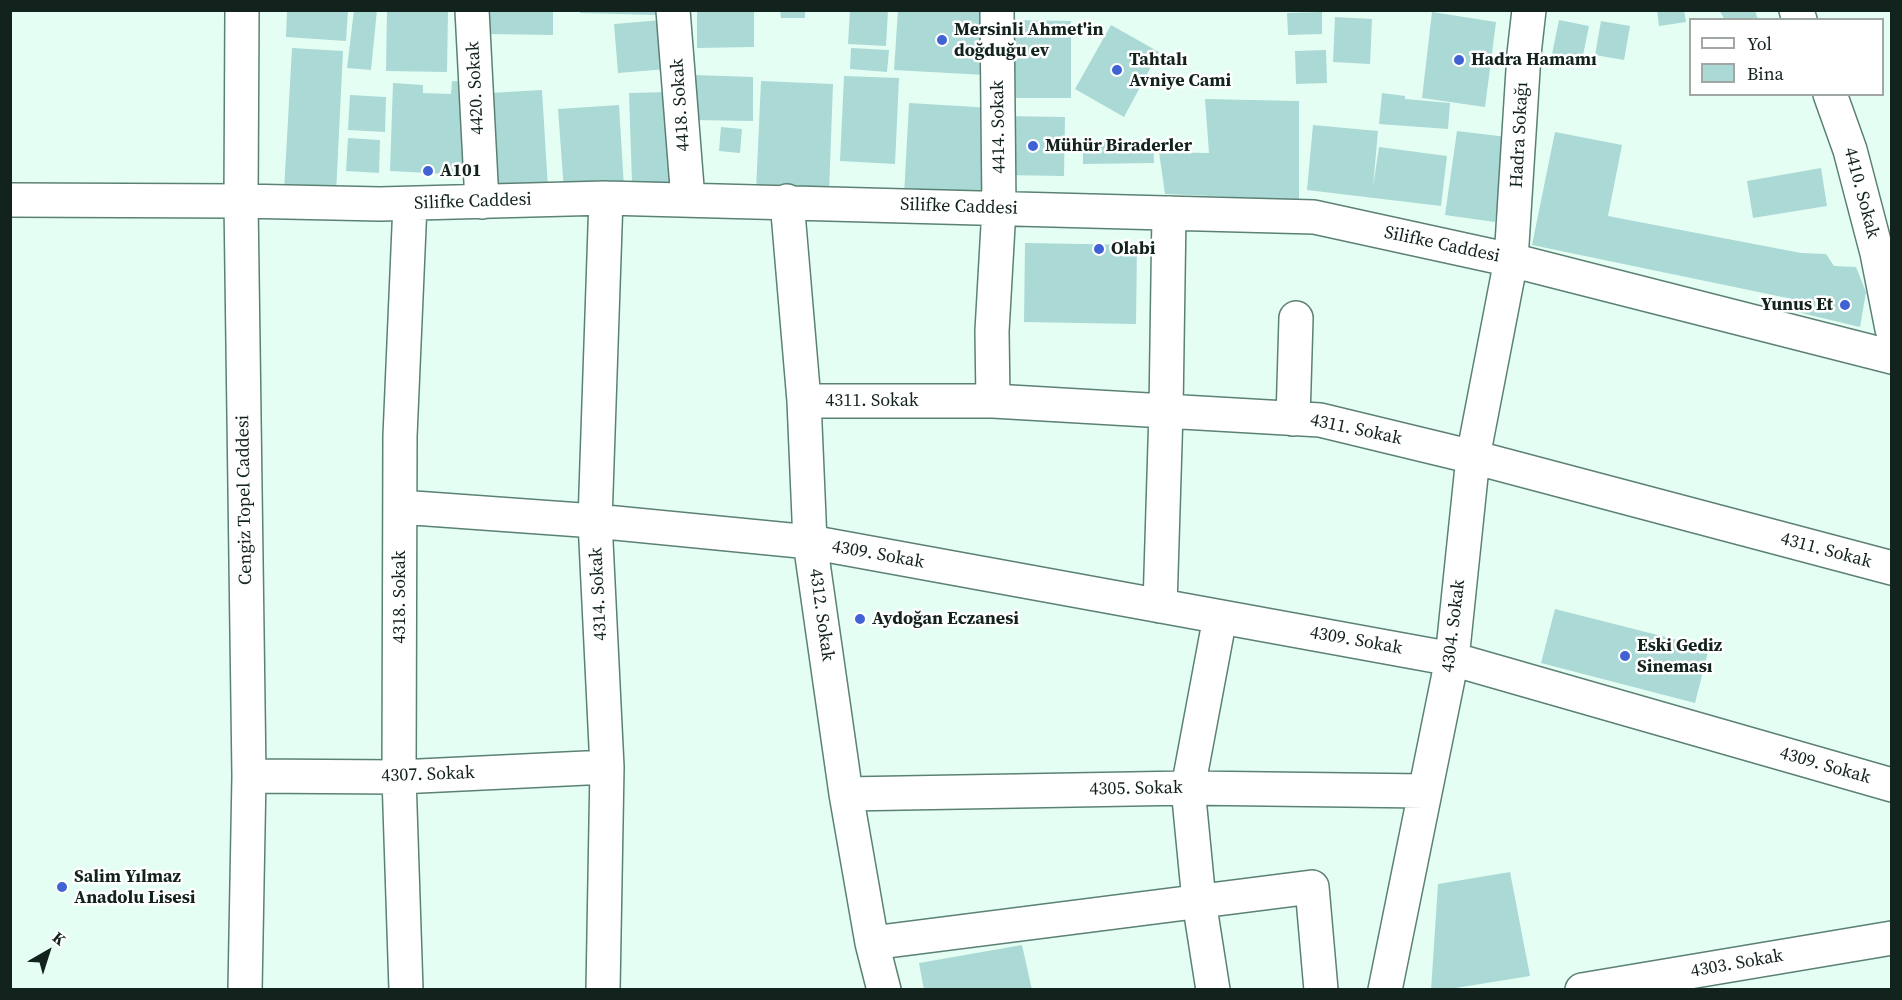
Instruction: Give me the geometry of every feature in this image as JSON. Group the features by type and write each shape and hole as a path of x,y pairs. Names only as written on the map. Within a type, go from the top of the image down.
{"street":[{"name":"Cengiz Topel Caddesi","path":"242,10 241,201 249,776 245,990"},
{"name":"4420. Sokak","path":"472,10 482,202"},
{"name":"4418. Sokak","path":"673,10 688,200"},
{"name":"4414. Sokak","path":"993,401 992,331 999,208 997,10"},
{"name":"Hadra Sokağı","path":"1511,260 1524,54 1529,10"},
{"name":"4410. Sokak","path":"1831,96 1850,150 1877,253 1892,329"},
{"name":"Silifke Caddesi","path":"10,200 410,204 606,198 787,201 1314,217 1511,260 1892,357"},
{"name":"4314. Sokak","path":"603,990 607,767 595,521 606,198"},
{"name":"4312. Sokak","path":"787,201 804,401 810,542 846,794 872,943 884,990"},
{"name":"4318. Sokak","path":"406,990 399,777 400,436 410,204"},
{"path":"1160,606 1166,411 1168,213"},
{"name":"4304. Sokak","path":"1385,990 1452,659 1473,456 1511,260"},
{"path":"1293,418 1296,318"},
{"name":"4311. Sokak","path":"804,401 993,401 1320,420 1473,456 1892,568"},
{"name":"4309. Sokak","path":"400,507 595,521 810,542 1452,659 1892,785"},
{"path":"1213,990 1199,901 1188,788 1220,617"},
{"name":"4307. Sokak","path":"249,776 399,777 607,767"},
{"name":"4305. Sokak","path":"846,794 1188,788 1425,791"},
{"path":"872,943 1312,887 1322,990"},
{"name":"4303. Sokak","path":"1582,990 1892,938"}],"building":[{"path":"287,10 348,10 346,41 286,37"},
{"path":"354,10 377,10 371,70 347,68"},
{"path":"387,10 448,10 447,72 386,71"},
{"path":"487,10 553,10 553,35 487,34"},
{"path":"580,10 657,10 657,15 580,13"},
{"path":"697,10 754,10 754,47 697,48"},
{"path":"780,10 805,10 805,18 781,18"},
{"path":"850,10 888,10 886,46 848,44"},
{"name":"Mersinli Ahmet'in doğduğu ev","path":"898,10 989,10 985,75 894,70"},
{"path":"1657,10 1684,10 1686,22 1659,26"},
{"path":"1719,10 1755,10 1757,18 1724,18"},
{"path":"1322,12 1322,34 1288,35 1287,13"},
{"name":"Hadra Hamamı","path":"1432,12 1496,22 1485,107 1422,98"},
{"path":"1335,17 1372,19 1370,64 1333,62"},
{"path":"662,20 667,69 618,73 614,24"},
{"path":"1009,20 1071,21 1071,98 1009,98"},
{"path":"1559,20 1589,26 1582,60 1552,54"},
{"path":"1601,21 1630,26 1624,60 1595,55"},
{"name":"Tahtalı Avniye Cami","path":"1111,25 1159,52 1124,117 1075,89"},
{"path":"292,48 343,51 336,194 284,191"},
{"path":"851,48 889,50 887,72 850,69"},
{"path":"1326,50 1327,83 1296,84 1295,51"},
{"path":"694,75 753,77 753,121 693,120"},
{"path":"844,76 899,78 895,164 840,161"},
{"path":"452,81 470,82 466,175 390,171 393,83 423,85 423,93 451,94"},
{"path":"761,81 833,84 829,193 756,190"},
{"path":"542,90 548,189 496,192 489,93"},
{"path":"670,92 673,182 632,183 629,93"},
{"path":"1382,93 1405,96 1405,99 1450,103 1448,129 1379,124"},
{"path":"350,95 386,97 385,132 348,130"},
{"path":"1205,99 1299,101 1299,200 1165,194 1159,152 1209,153"},
{"path":"909,103 992,108 986,199 904,195"},
{"path":"619,105 624,187 564,191 558,109"},
{"name":"Mühür Biraderler","path":"1003,116 1065,117 1064,176 1002,175"},
{"path":"1313,125 1378,131 1373,187 1379,147 1447,156 1441,206 1307,190"},
{"path":"721,127 742,129 740,153 719,151"},
{"path":"1457,131 1507,137 1495,222 1445,215"},
{"path":"1555,132 1622,145 1608,216 1801,253 1826,254 1834,266 1856,267 1866,292 1860,327 1797,312 1797,300 1532,245"},
{"path":"348,138 380,140 379,173 346,171"},
{"path":"1153,140 1154,163 1083,164 1083,141"},
{"path":"1821,168 1827,206 1753,218 1747,181"},
{"path":"1025,243 1137,245 1136,324 1024,322"},
{"name":"Eski Gediz Sineması","path":"1555,609 1709,648 1695,703 1541,663"},
{"path":"1510,872 1530,976 1431,990 1438,884"},
{"path":"1022,945 1032,990 924,990 919,963"}],"place":[{"name":"Mersinli Ahmet'in doğduğu ev","path":"942,40"},
{"name":"Hadra Hamamı","path":"1459,60"},
{"name":"Tahtalı Avniye Cami","path":"1117,70"},
{"name":"Mühür Biraderler","path":"1033,146"},
{"name":"A101","path":"428,171"},
{"name":"Olabi","path":"1099,249"},
{"name":"Yunus Et","path":"1845,305"},
{"name":"Aydoğan Eczanesi","path":"860,619"},
{"name":"Eski Gediz Sineması","path":"1625,656"},
{"name":"Salim Yılmaz Anadolu Lisesi","path":"62,887"}]}
